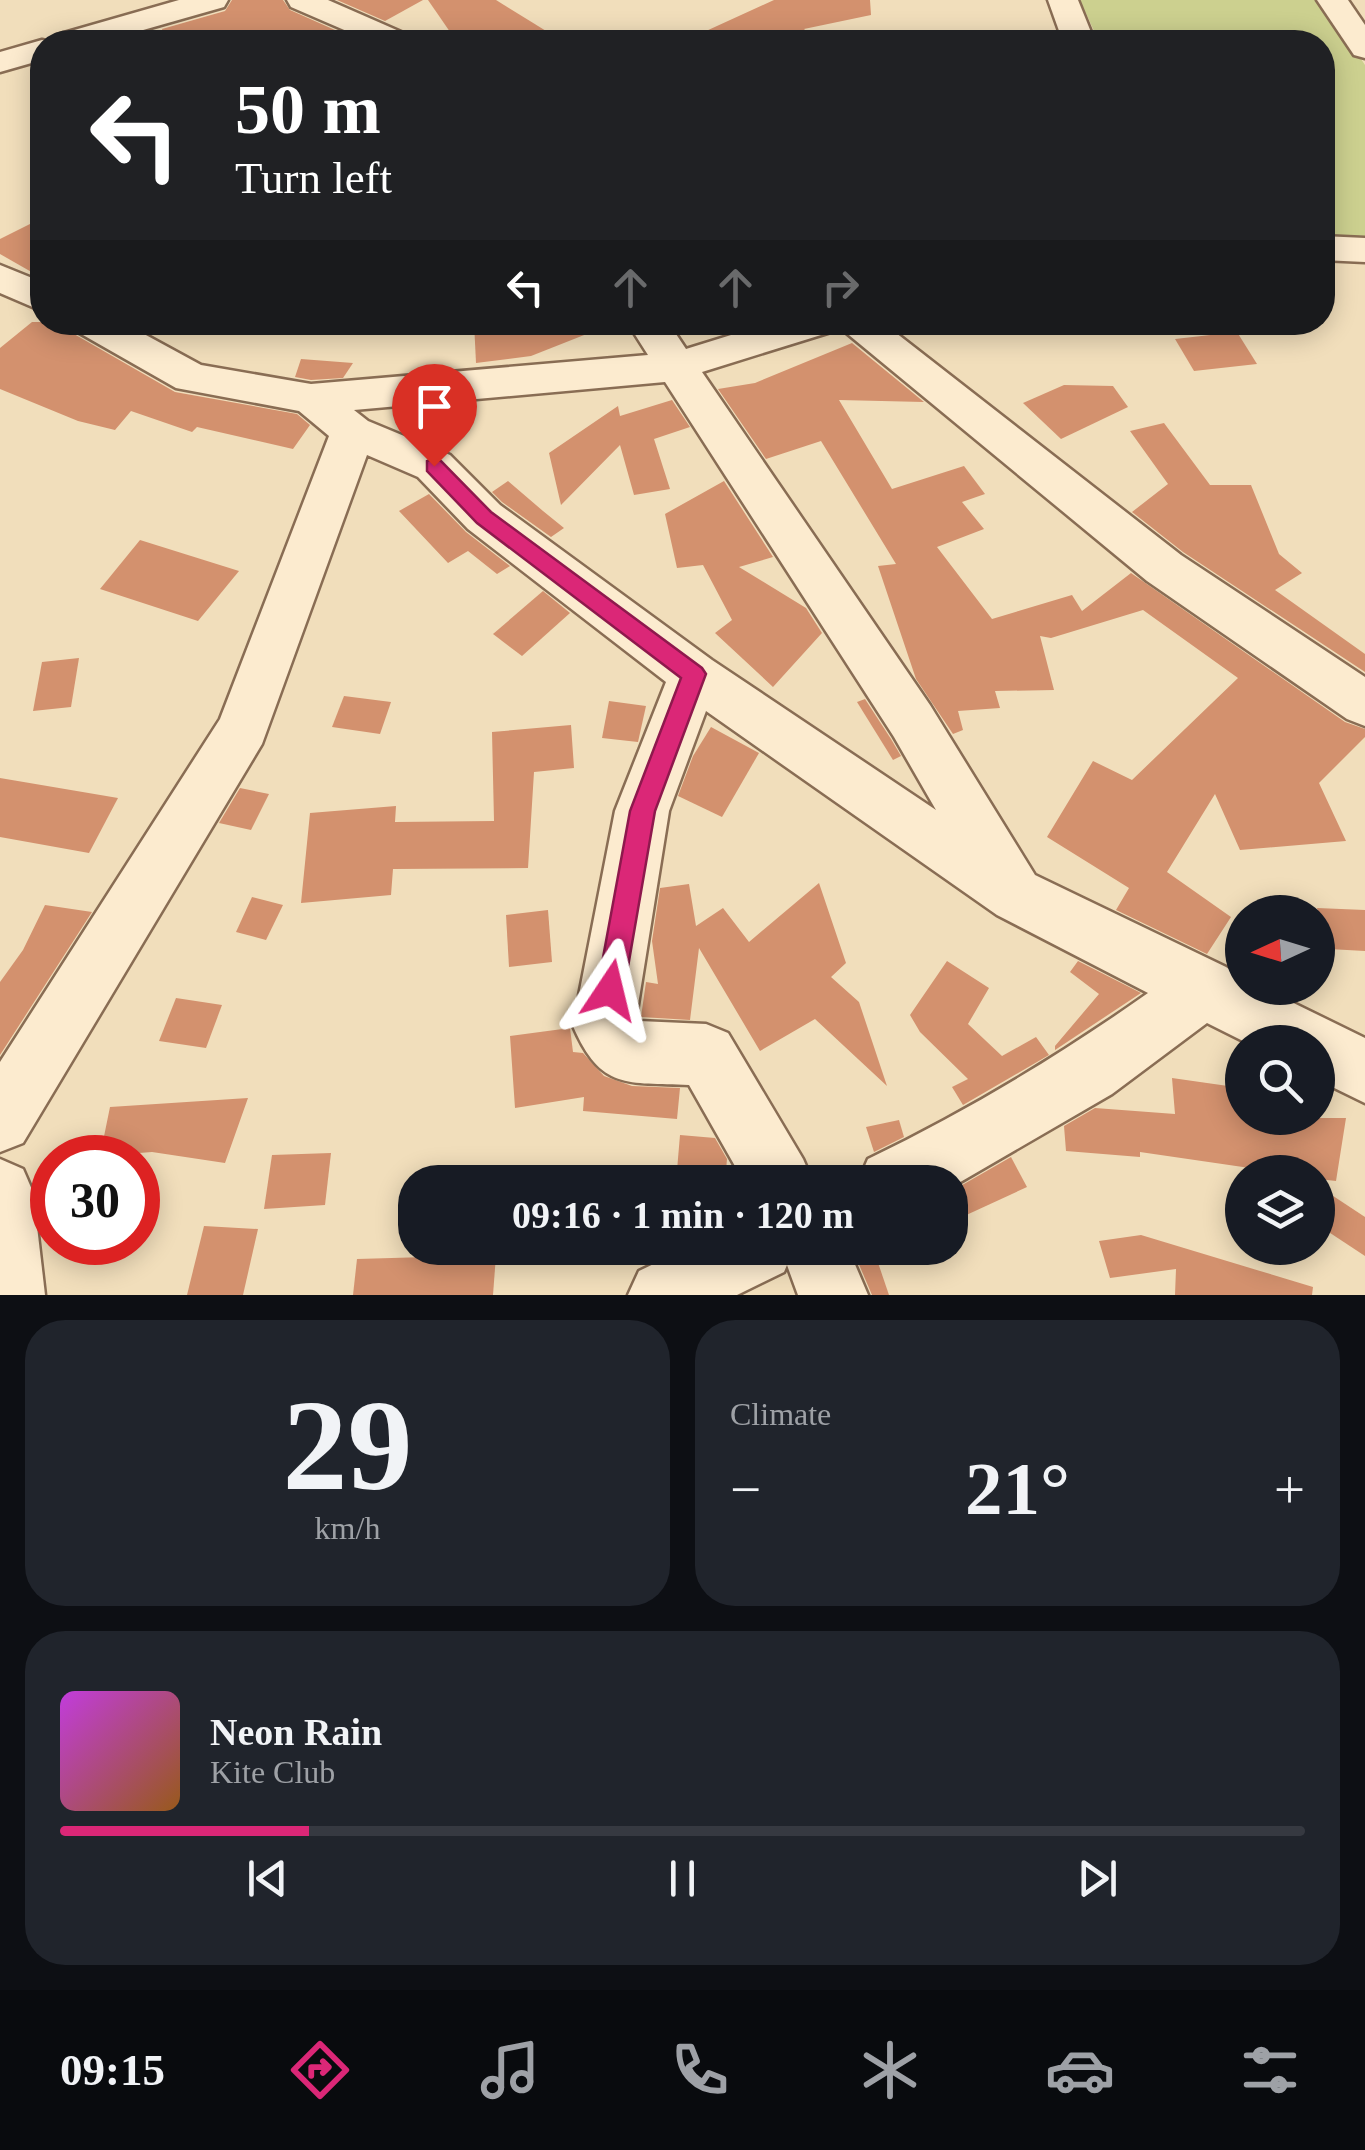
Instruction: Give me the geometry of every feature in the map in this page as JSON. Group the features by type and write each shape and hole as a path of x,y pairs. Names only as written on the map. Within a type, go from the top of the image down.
{"street":[{"path":"109,30 213,0"},
{"path":"302,0 370,30"},
{"path":"1063,0 1074,30"},
{"path":"1332,0 1365,48"},
{"path":"0,62 30,53"},
{"path":"1335,249 1365,250"},
{"path":"0,277 30,292"},
{"path":"113,335 191,378 311,399 673,367 778,335"},
{"path":"655,335 912,721 1017,896"},
{"path":"871,335 1164,568 1365,704"},
{"path":"311,399 354,432 434,466 484,517 694,674 1017,896 1276,1025"},
{"path":"0,1120 243,728 354,432"},
{"path":"694,674 642,811 604,1026 624,1051 706,1055 770,1165"},
{"path":"926,1165 1090,1072 1205,988"},
{"path":"1335,1057 1365,1072"},
{"path":"0,1192 10,1295"},
{"path":"663,1295 725,1265"},
{"path":"821,1265 833,1295"}],"green space":[{"path":"1080,0 1322,0 1365,65 1365,239 1335,240 1335,30 1094,30"}],"building":[{"path":"232,0 283,0 290,10 335,30 162,29 225,11"},
{"path":"337,0 423,0 385,21"},
{"path":"428,0 496,0 545,30 449,30"},
{"path":"774,0 870,0 871,15 805,30 708,30"},
{"path":"30,224 30,271 0,254 0,239"},
{"path":"30,324 30,335 76,335 175,392 297,414 310,425 293,449 197,427 192,432 131,411 115,430 78,421 0,389 0,348"},
{"path":"475,335 584,335 531,356 476,363"},
{"path":"1239,335 1257,364 1194,371 1175,339"},
{"path":"852,343 924,402 839,400 892,489 964,466 985,494 962,502 984,529 937,547 992,619 1072,595 1082,611 1131,573 1345,722 1365,729 1365,737 1319,783 1346,841 1240,850 1215,794 1167,872 1225,913 1225,926 1207,954 1116,910 1129,888 1047,837 1093,761 1132,780 1238,678 1143,610 1051,638 1040,636 1054,690 995,691 1000,708 958,711 963,730 953,734 916,679 878,566 896,564 821,441 766,459 718,389 755,383"},
{"path":"301,359 353,363 343,378 311,380 295,377"},
{"path":"1064,385 1113,386 1128,407 1061,439 1023,403"},
{"path":"672,400 690,427 654,439 670,489 634,495 620,445 561,505 549,453 618,406 620,416"},
{"path":"1164,423 1210,485 1251,485 1279,554 1302,573 1275,590 1365,654 1365,672 1183,552 1132,512 1168,484 1130,431"},
{"path":"508,481 564,528 551,537 502,502 492,492"},
{"path":"724,481 773,557 739,567 806,608 822,633 773,687 715,633 732,620 703,565 677,568 665,514"},
{"path":"429,494 466,532 510,566 497,574 468,551 448,563 399,511"},
{"path":"140,540 239,571 198,621 100,589"},
{"path":"543,591 570,613 522,656 493,634"},
{"path":"79,658 71,707 33,711 42,662"},
{"path":"344,696 391,702 380,734 332,727"},
{"path":"865,699 901,756 893,760 857,702"},
{"path":"609,701 646,706 638,742 602,738"},
{"path":"571,725 574,768 534,772 528,868 393,869 391,895 301,903 310,813 396,806 395,822 494,821 492,732"},
{"path":"711,727 759,753 722,817 678,796 693,756"},
{"path":"0,778 118,798 89,853 0,837"},
{"path":"240,788 269,794 251,830 219,823"},
{"path":"819,883 846,963 831,977 859,1002 887,1086 815,1019 760,1051 699,948 690,1020 641,1017 646,982 658,984 652,941 660,888 689,884 696,926 723,908 749,942"},
{"path":"252,897 283,905 266,940 236,932"},
{"path":"45,905 92,912 0,1055 0,982 23,950"},
{"path":"1335,909 1365,910 1365,951 1335,949"},
{"path":"548,910 552,962 509,967 506,915"},
{"path":"947,961 989,988 968,1024 1002,1056 1036,1037 1049,1055 963,1105 952,1087 968,1079 920,1032 910,1015"},
{"path":"1078,961 1141,993 1055,1050 1099,994 1070,972"},
{"path":"176,998 222,1005 206,1048 159,1041"},
{"path":"570,1028 573,1052 583,1053 604,1076 632,1086 680,1088 677,1119 583,1111 584,1097 515,1108 510,1036"},
{"path":"1172,1078 1225,1086 1225,1135 1335,1135 1335,1118 1346,1118 1336,1181 1335,1155 1225,1155 1225,1164 1140,1152 1140,1157 1066,1151 1064,1126 1095,1108 1175,1114"},
{"path":"248,1098 225,1163 160,1153 160,1135 104,1135 110,1107"},
{"path":"899,1120 904,1137 874,1152 866,1127"},
{"path":"680,1135 715,1138 727,1159 726,1165 677,1165"},
{"path":"331,1153 325,1205 264,1209 272,1155"},
{"path":"1011,1157 1027,1187 968,1214 968,1182"},
{"path":"1335,1197 1365,1217 1365,1256 1335,1236"},
{"path":"204,1226 258,1229 243,1295 187,1295"},
{"path":"1141,1235 1225,1260 1225,1265 1240,1265 1313,1287 1312,1295 1175,1295 1176,1269 1110,1278 1099,1241"},
{"path":"398,1258 398,1265 495,1265 493,1295 353,1295 357,1259"},
{"path":"859,1265 879,1265 889,1295 872,1295"}],"route":[{"path":"434,466 484,517 694,674 642,811 610,990"}]}
